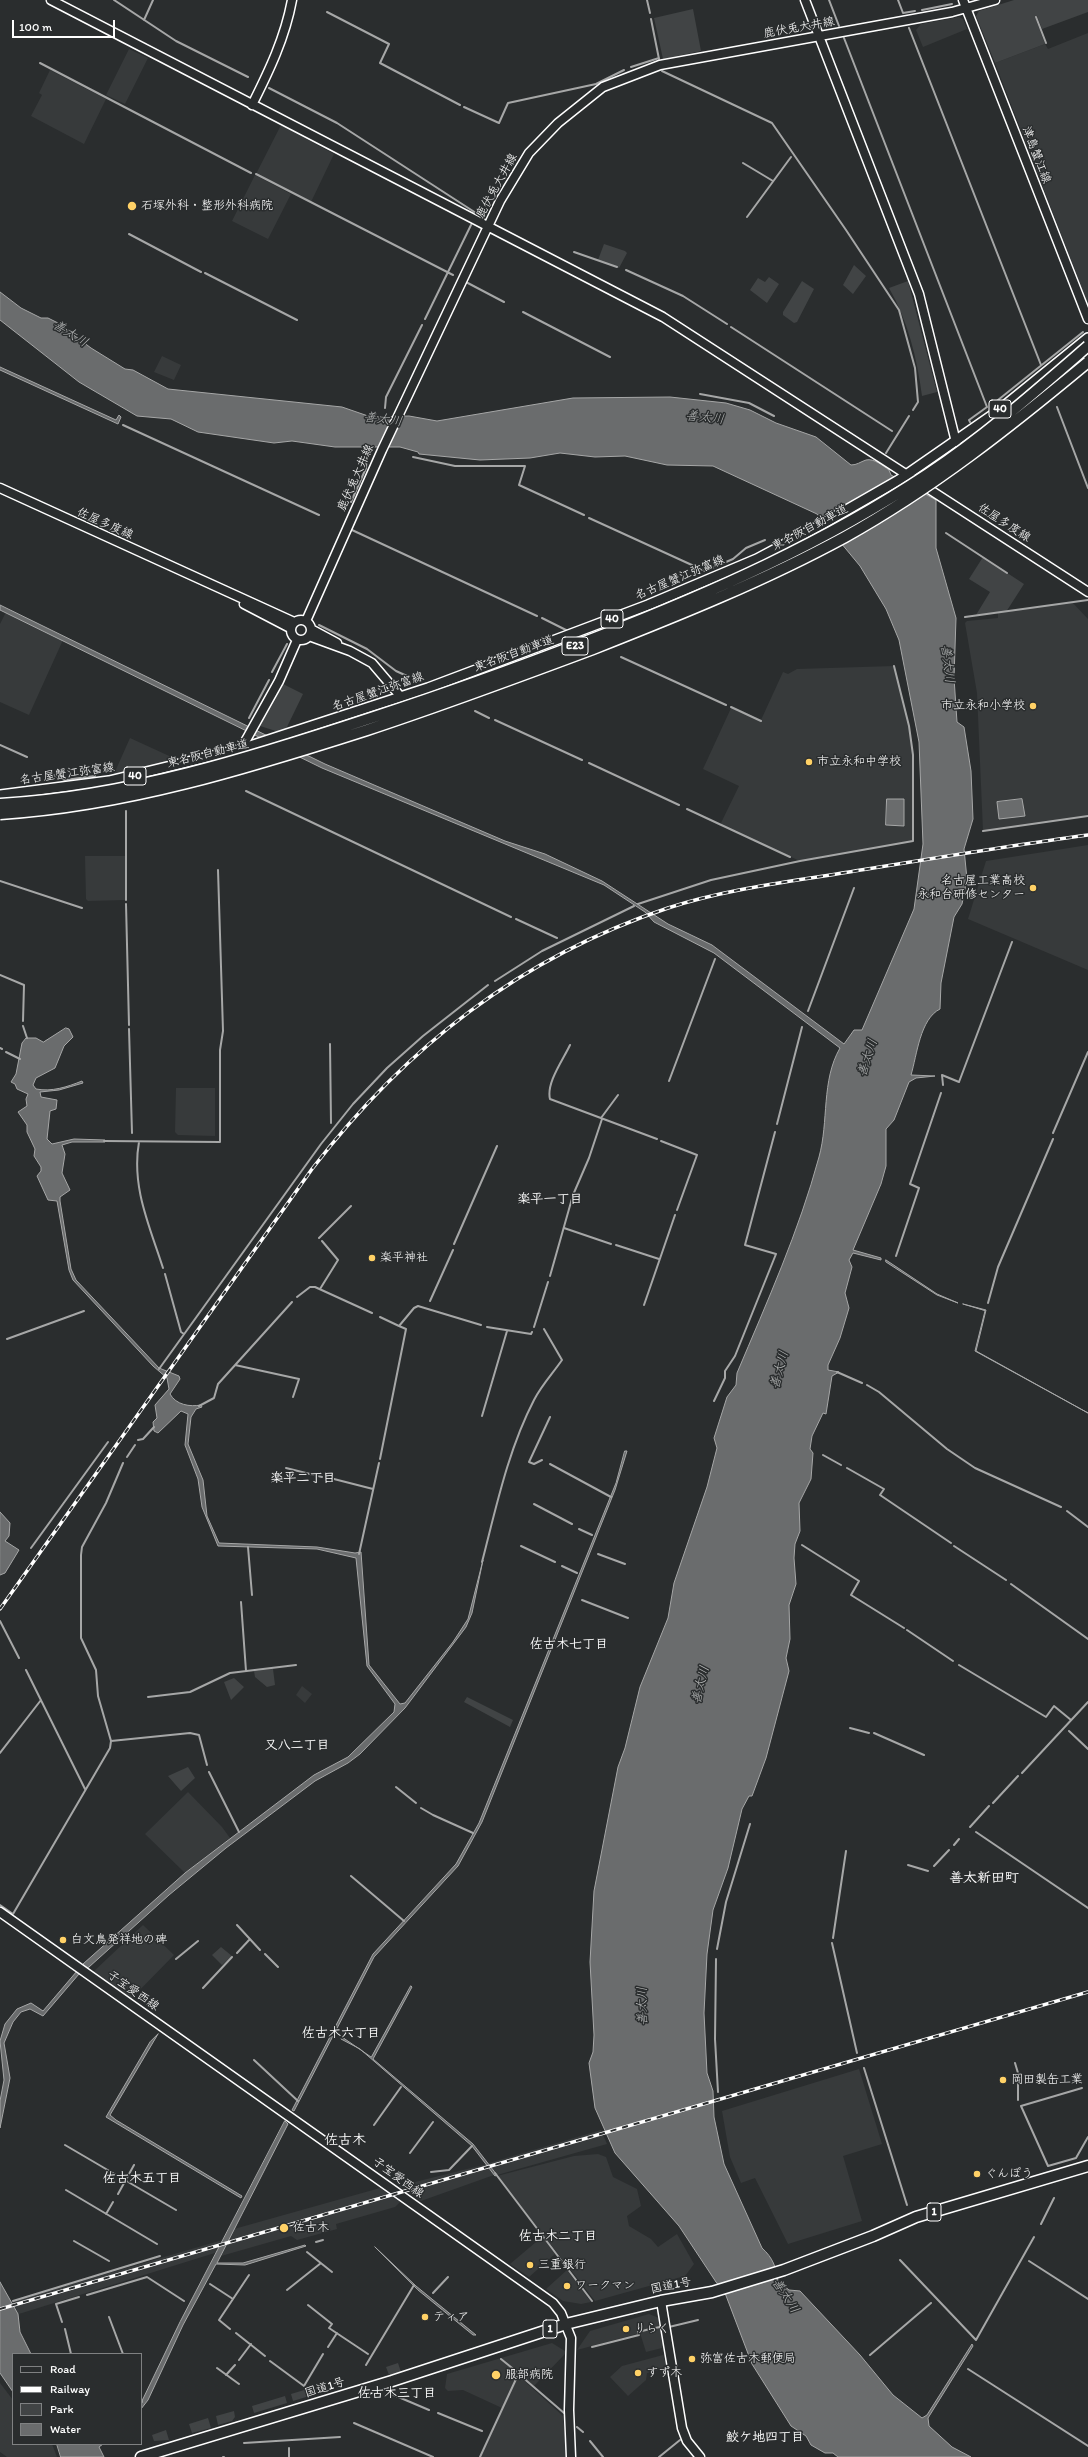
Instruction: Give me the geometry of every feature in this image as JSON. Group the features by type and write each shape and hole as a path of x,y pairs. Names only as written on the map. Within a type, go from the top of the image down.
{"highway":[{"name":"東名阪自動車道","path":"0,804 103,791 211,768 272,751 529,663 660,613 779,560 886,501 966,448 1007,416 1088,346"},
{"name":"東名阪自動車道","path":"0,814 104,800 212,777 274,760 406,717 533,672 670,619 783,569 846,536 892,509 972,455 1088,362"},
{"name":"国道1号","path":"141,2457 377,2386 566,2324 661,2301 712,2292 784,2270 873,2236 916,2217 1088,2166"}],"main road":[{"name":"佐屋多度線","path":"51,0 663,316 1088,592"},
{"path":"252,105 273,63 287,24 292,0"},
{"path":"805,0 919,294 956,442"},
{"name":"津島蟹江線","path":"963,0 1088,319"},
{"name":"鹿伏兎大井線","path":"306,621 382,450 488,226 515,175 530,152 572,109 603,88 660,65 966,9 996,0"},
{"name":"名古屋蟹江弥富線","path":"0,795 109,781 241,750 503,662 648,605 757,558 818,527 899,480 956,442 1088,338"},
{"name":"佐屋多度線","path":"0,488 292,625"},
{"path":"310,633 304,640 297,640 292,635 292,625 300,620 306,621 310,633 350,651 372,663 401,696"},
{"path":"241,750 279,681 297,640"},
{"name":"子宝愛西線","path":"0,1912 530,2285 553,2303 566,2324 571,2338 569,2410 571,2457"},
{"path":"661,2301 682,2428 687,2441 700,2457"}],"shaded area":[{"path":"959,17 963,19 967,29 923,47 916,30 921,24"},
{"path":"1088,33 1088,304 995,63 1045,44 1048,49"},
{"path":"129,49 148,58 125,104 106,95"},
{"path":"50,70 106,99 84,144 31,116 42,95 39,93"},
{"path":"281,125 334,154 311,202 256,174"},
{"path":"255,175 291,194 268,239 232,221"},
{"path":"162,356 181,365 174,380 154,372"},
{"name":"市立永和小学校","path":"1072,602 1088,619 1088,816 983,831 977,693 965,623 967,621 998,618 998,613"},
{"path":"6,612 63,640 29,715 0,702 0,624"},
{"name":"市立永和中学校","path":"894,666 909,726 913,755 913,841 800,861 720,825 739,786 703,769 732,706 761,720 783,672 788,674 797,669"},
{"path":"130,738 178,760 114,774"},
{"name":"名古屋工業高校 永和台研修センター","path":"1088,845 1088,970 968,919 986,861"},
{"path":"85,856 125,856 125,900 88,901 86,899"},
{"path":"176,1088 215,1088 215,1136 178,1135 175,1132"},
{"path":"302,1686 312,1694 305,1703 296,1695"},
{"path":"188,1792 222,1827 230,1838 185,1873 145,1834"},
{"path":"143,1925 174,1955 130,2000 92,1973"},
{"path":"859,2069 882,2144 843,2156 862,2221 788,2244 755,2178 741,2183 730,2157 722,2111"},
{"path":"601,2130 607,2144 497,2175 489,2163"},
{"path":"598,2154 606,2157 613,2177 637,2189 641,2206 627,2216 629,2226 651,2239 658,2247 677,2234 694,2264 685,2276 595,2301 497,2176 574,2156"},
{"path":"487,2164 494,2175 421,2201 399,2186"},
{"path":"380,2188 400,2202 395,2207 336,2224 337,2229 297,2240 291,2236 221,2256 234,2229"},
{"path":"542,2237 555,2254 529,2277 510,2264"},
{"path":"219,2241 224,2242 218,2252 22,2313 18,2314 13,2301"},
{"path":"567,2270 591,2302 581,2304 563,2301 546,2289"},
{"path":"649,2314 659,2318 664,2345 662,2348 646,2352 640,2333 577,2350 590,2331"},
{"path":"552,2343 565,2351 565,2354 534,2386 520,2377 563,2416 567,2457 480,2457 517,2378 502,2408 463,2390 448,2391 445,2388 447,2374"},
{"path":"663,2355 667,2368 647,2373 646,2380 628,2396 610,2377 622,2366"},
{"path":"0,2383 12,2399 12,2445 52,2445 57,2457 7,2457 0,2452"}],"green space":[{"path":"1014,0 1088,0 1088,12 1042,29 1037,16 1035,17 1045,44 995,63 976,16 979,11"},
{"path":"693,9 701,51 663,59 654,18"},
{"path":"604,244 627,253 619,268 598,260"},
{"path":"854,265 866,276 853,294 843,285"},
{"path":"769,277 779,284 767,303 750,290 758,278 765,282"},
{"path":"802,281 814,289 797,322 794,323 783,315 783,312"},
{"path":"908,281 937,392 922,396 911,340 896,301 889,288"},
{"path":"983,557 1024,584 1006,612 976,615 990,592 969,579"},
{"path":"283,684 303,694 286,729 279,732 260,726 280,685"},
{"path":"273,1669 275,1685 267,1687 255,1677 254,1671"},
{"path":"234,1678 244,1687 231,1700 224,1682"},
{"path":"467,1697 513,1720 510,1727 464,1702"},
{"path":"188,1767 195,1778 181,1791 168,1776"},
{"path":"221,1947 232,1956 222,1965 212,1955"},
{"path":"398,2363 401,2372 389,2375 386,2367"},
{"path":"314,2387 316,2394 293,2401 291,2394"},
{"path":"285,2396 287,2403 254,2413 252,2406"},
{"path":"234,2411 235,2417 232,2421 218,2425 216,2416"},
{"path":"208,2418 211,2428 192,2433 189,2424"},
{"path":"166,2430 169,2440 154,2441 152,2435"}],"water":[{"name":"善太川","path":"0,292 21,308 41,318 48,318 58,323 91,348 125,369 133,370 168,389 342,407 371,417 409,416 437,421 573,398 670,397 726,403 750,410 776,423 816,437 851,465 866,460 875,461 889,470 891,475 936,500 936,548 956,618 954,678 957,722 964,727 971,771 973,819 964,849 967,879 962,904 954,917 941,983 940,1009 933,1014 928,1021 920,1038 911,1075 935,1076 916,1078 909,1082 894,1120 886,1129 886,1166 881,1184 853,1250 881,1258 881,1260 853,1253 849,1260 852,1267 845,1293 849,1308 840,1338 828,1365 828,1370 839,1372 832,1376 826,1414 823,1413 812,1436 810,1449 813,1453 811,1479 799,1503 800,1531 795,1544 794,1558 796,1584 789,1605 790,1639 786,1658 789,1671 766,1758 752,1796 749,1796 742,1809 728,1868 713,1910 707,1954 704,2013 707,2073 713,2091 714,2117 724,2164 762,2248 769,2255 773,2263 778,2281 789,2290 800,2291 860,2355 893,2395 922,2418 927,2415 972,2344 973,2346 928,2418 929,2426 952,2447 971,2457 838,2457 833,2453 825,2453 811,2445 806,2436 791,2426 752,2364 725,2293 679,2226 615,2153 595,2108 589,2063 593,2052 594,2035 590,1962 594,1891 618,1767 625,1748 640,1687 668,1618 674,1583 707,1487 717,1448 714,1438 727,1397 736,1385 737,1373 782,1266 811,1185 822,1143 830,1074 840,1048 714,953 654,922 645,912 604,885 322,768 0,610 0,605 325,764 505,841 545,854 602,881 668,924 712,945 844,1044 854,1030 862,1030 914,909 923,844 919,742 899,640 886,609 860,566 817,514 713,466 667,465 625,456 595,457 560,453 530,458 480,460 419,454 418,452 400,447 335,447 292,441 274,443 198,432 171,419 137,416 79,382 0,320"},
{"path":"0,367 116,420 119,415 121,417 118,424 0,370"},
{"path":"887,799 904,799 904,826 886,825"},
{"path":"1022,799 1025,816 999,819 997,802"},
{"path":"66,1028 69,1029 73,1037 64,1046 55,1068 36,1078 33,1085 36,1089 48,1090 65,1087 82,1081 83,1083 59,1090 40,1092 41,1097 57,1100 56,1109 50,1111 47,1139 52,1144 74,1139 105,1140 105,1142 72,1142 62,1145 65,1154 62,1173 70,1190 60,1197 60,1201 71,1269 76,1280 159,1368 179,1376 180,1379 170,1394 173,1398 180,1403 192,1406 201,1405 202,1407 196,1409 191,1417 188,1444 203,1480 207,1516 219,1543 317,1547 355,1553 361,1552 369,1665 400,1704 405,1703 453,1642 468,1619 483,1560 472,1613 466,1627 405,1708 360,1754 348,1763 315,1781 226,1848 169,1895 89,1967 79,1974 43,2016 30,2009 21,2012 13,2022 4,2043 10,2078 0,2128 0,2101 4,2080 0,2041 5,2024 17,2009 31,2003 43,2011 83,1964 185,1873 314,1775 348,1757 394,1712 395,1704 367,1666 356,1558 317,1549 218,1546 202,1507 198,1479 185,1445 188,1414 181,1411 158,1433 154,1431 153,1422 157,1418 155,1405 169,1389 167,1378 153,1366 73,1280 69,1270 57,1201 48,1200 37,1176 41,1171 41,1167 34,1156 35,1149 27,1132 27,1125 18,1112 27,1106 26,1099 28,1094 17,1089 15,1084 11,1082 16,1074 22,1043 26,1038 36,1038 43,1042"},
{"path":"886,1260 937,1294 958,1303 937,1295 886,1262"},
{"path":"963,1304 986,1310 976,1351 1088,1413 975,1351 985,1311"},
{"path":"625,1451 627,1451 615,1490 482,1822 458,1866 374,1957 294,2111 292,2110 373,1954 456,1864 479,1823 616,1483"},
{"path":"0,1512 10,1523 9,1536 5,1541 19,1550 5,1573 0,1575"},
{"path":"411,1986 412,1987 373,2059 473,2144 497,2175 495,2176 472,2146 362,2051 371,2057"},
{"path":"158,2034 110,2115 242,2196 241,2198 106,2117 150,2042"},
{"path":"342,2037 357,2048 341,2039"},
{"path":"285,2121 288,2124 217,2263 243,2263 305,2245 306,2246 245,2265 216,2264 183,2325 148,2400 142,2408 142,2401 180,2322"},
{"path":"375,2247 416,2286 476,2335 473,2335 418,2290"},
{"path":"0,2282 18,2314 20,2332 30,2353 12,2353 12,2391 0,2373"},
{"path":"57,2445 102,2445 99,2447 104,2457 61,2457"}],"waterway":[{"path":"114,0 176,41 248,77"},
{"path":"144,20 153,0"},
{"path":"647,0 650,13"},
{"path":"829,0 839,26"},
{"path":"898,0 903,13 915,11"},
{"path":"922,10 952,4"},
{"path":"327,12 389,44 380,63 460,105"},
{"path":"1036,17 1046,43"},
{"path":"651,19 659,59"},
{"path":"909,28 1041,365"},
{"path":"844,38 987,407"},
{"path":"631,67 659,58"},
{"path":"40,63 251,173"},
{"path":"464,107 499,123 508,103 596,84 624,70"},
{"path":"662,71 772,123 899,310 915,368 918,402 913,410"},
{"path":"269,88 337,123 476,213"},
{"path":"747,217 791,157"},
{"path":"743,163 773,181"},
{"path":"256,174 453,275"},
{"path":"425,319 471,225"},
{"path":"129,234 201,272"},
{"path":"574,252 617,267"},
{"path":"626,270 683,296 727,324"},
{"path":"205,273 297,320"},
{"path":"464,281 504,302"},
{"path":"523,312 610,357"},
{"name":"善太川","path":"385,408 386,397 422,325"},
{"path":"731,327 892,431"},
{"path":"993,404 1083,332"},
{"path":"700,394 749,403 774,416"},
{"path":"970,422 969,420 987,407"},
{"path":"1057,407 1088,488"},
{"path":"886,453 909,416"},
{"path":"123,425 319,515"},
{"path":"351,502 366,468 367,453"},
{"path":"413,457 455,466 525,466 519,485 584,515"},
{"path":"589,518 705,571 733,559 746,548 765,540"},
{"path":"352,530 537,616"},
{"path":"946,533 1007,573"},
{"path":"965,617 1088,600"},
{"path":"542,618 566,630"},
{"path":"319,625 367,649 396,671 407,676"},
{"path":"272,672 287,644"},
{"path":"621,657 726,705"},
{"path":"638,904 711,880 800,861 913,841 913,755 909,726 894,666"},
{"path":"249,718 269,680"},
{"path":"731,707 761,721"},
{"path":"475,711 489,718"},
{"path":"495,720 582,760"},
{"path":"0,745 27,757"},
{"path":"589,763 679,805"},
{"path":"53,775 65,780 95,776"},
{"path":"246,791 511,917"},
{"path":"687,809 790,857"},
{"path":"126,811 126,900"},
{"path":"983,831 1088,816"},
{"path":"104,1141 220,1142 220,1050 223,1031 218,870"},
{"path":"0,881 82,908"},
{"path":"808,1011 854,888"},
{"path":"126,904 129,1025"},
{"path":"495,981 542,951 634,906"},
{"path":"516,919 557,938"},
{"path":"943,1085 942,1075 959,1082 1012,942"},
{"path":"669,1081 715,959"},
{"path":"0,975 24,985 23,1021"},
{"path":"159,1369 321,1144 353,1104 387,1068 423,1036 488,985"},
{"path":"23,1026 27,1038"},
{"path":"777,1124 802,1027"},
{"path":"129,1029 132,1133"},
{"path":"330,1044 331,1123"},
{"path":"570,1045 550,1086 550,1099 657,1139"},
{"path":"6,1052 20,1059"},
{"path":"1053,1133 1088,1052"},
{"path":"896,1256 919,1188 910,1184 941,1093"},
{"path":"601,1118 618,1095"},
{"path":"550,1276 573,1195 589,1158 602,1119"},
{"path":"714,1401 725,1378 725,1371 735,1356 776,1254 745,1245 775,1132"},
{"path":"988,1303 998,1267 1053,1139"},
{"path":"661,1141 697,1155 677,1210"},
{"path":"139,1142 137,1159 140,1191 143,1206 163,1268"},
{"path":"454,1244 497,1146"},
{"path":"319,1238 351,1206"},
{"path":"644,1305 675,1215"},
{"path":"564,1228 611,1244"},
{"path":"320,1289 338,1260 322,1241"},
{"path":"616,1245 659,1259"},
{"path":"430,1301 453,1250"},
{"path":"165,1274 181,1332 184,1334"},
{"path":"534,1327 548,1282"},
{"path":"297,1297 310,1287 315,1287 372,1313"},
{"path":"199,1406 214,1398 218,1384 292,1302"},
{"path":"380,1317 399,1326 414,1308 418,1306 481,1325"},
{"path":"7,1339 84,1311"},
{"path":"380,1459 406,1329 399,1326"},
{"path":"487,1327 531,1334 532,1332"},
{"path":"482,1562 498,1500 517,1439 537,1395 562,1360 544,1329"},
{"path":"482,1416 507,1331"},
{"path":"235,1365 299,1379 293,1397"},
{"path":"837,1372 862,1383"},
{"path":"867,1385 879,1392 947,1449 975,1468 1061,1507"},
{"path":"542,1460 534,1464 529,1462 550,1417"},
{"path":"138,1440 143,1439 154,1427"},
{"path":"31,1548 108,1442"},
{"path":"127,1457 135,1445"},
{"path":"823,1455 841,1465"},
{"path":"0,1905 13,1914 110,1748 111,1741 98,1696 96,1670 81,1638 81,1555 82,1547 106,1503 123,1463"},
{"path":"359,1554 379,1463"},
{"path":"550,1464 611,1497"},
{"path":"286,1468 322,1477"},
{"path":"847,1468 884,1489 880,1495 951,1543"},
{"path":"330,1478 373,1489"},
{"path":"534,1504 572,1524"},
{"path":"1067,1511 1088,1527"},
{"path":"579,1529 592,1535"},
{"path":"802,1545 859,1581 851,1595 904,1628"},
{"path":"521,1546 555,1562"},
{"path":"954,1546 1006,1580"},
{"path":"248,1547 252,1595"},
{"path":"598,1554 625,1564"},
{"path":"562,1566 577,1573"},
{"path":"1011,1584 1088,1639"},
{"path":"582,1600 628,1618"},
{"path":"241,1602 246,1671"},
{"path":"0,1621 19,1658"},
{"path":"907,1630 953,1661"},
{"path":"148,1697 190,1692 230,1673 296,1665"},
{"path":"959,1665 1046,1717 1054,1706 1071,1720"},
{"path":"26,1670 85,1789"},
{"path":"0,1753 41,1700"},
{"path":"1022,1773 1088,1702"},
{"path":"850,1728 869,1733"},
{"path":"1069,1731 1088,1749"},
{"path":"111,1741 190,1733 199,1735 207,1765"},
{"path":"874,1733 924,1755"},
{"path":"209,1772 239,1832"},
{"path":"993,1803 1018,1776"},
{"path":"396,1787 416,1803"},
{"path":"970,1827 989,1806"},
{"path":"421,1808 473,1833"},
{"path":"717,1949 726,1902 750,1824"},
{"path":"976,1832 1088,1908"},
{"path":"954,1845 959,1839"},
{"path":"934,1866 949,1850"},
{"path":"833,1938 846,1851"},
{"path":"908,1865 928,1871"},
{"path":"351,1876 404,1921"},
{"path":"237,1925 260,1950"},
{"path":"237,1953 250,1939"},
{"path":"176,1959 198,1941"},
{"path":"832,1943 857,2053"},
{"path":"265,1954 278,1967"},
{"path":"203,1988 232,1957"},
{"path":"716,1959 715,2039 718,2092"},
{"path":"254,2060 298,2101"},
{"path":"1015,2063 1018,2073 1018,2100"},
{"path":"864,2068 907,2205"},
{"path":"374,2125 401,2087"},
{"path":"1082,2088 1021,2106 1048,2166 1076,2158 1088,2137"},
{"path":"410,2153 433,2122"},
{"path":"65,2145 176,2210"},
{"path":"431,2172 449,2170 472,2146"},
{"path":"118,2194 134,2165"},
{"path":"495,2173 592,2301"},
{"path":"66,2190 157,2244"},
{"path":"1041,2224 1054,2198"},
{"path":"106,2214 113,2202"},
{"path":"900,2260 976,2340 1034,2237"},
{"path":"316,2242 323,2240"},
{"path":"74,2241 109,2261"},
{"path":"307,2252 332,2272"},
{"path":"13,2301 160,2256"},
{"path":"1029,2261 1088,2299"},
{"path":"287,2290 321,2263"},
{"path":"230,2329 219,2320 249,2275"},
{"path":"87,2295 147,2277 184,2301"},
{"path":"433,2293 448,2277"},
{"path":"210,2284 233,2299"},
{"path":"366,2365 414,2285"},
{"path":"62,2322 56,2304 79,2297"},
{"path":"870,2355 931,2303"},
{"path":"308,2305 332,2324 329,2328 368,2354"},
{"path":"109,2317 123,2353"},
{"path":"669,2327 698,2320"},
{"path":"655,2328 660,2327"},
{"path":"65,2329 71,2353"},
{"path":"592,2347 639,2335 638,2332 650,2329"},
{"path":"236,2333 265,2356"},
{"path":"328,2347 337,2333"},
{"path":"239,2360 251,2344"},
{"path":"270,2361 304,2386 323,2354"},
{"path":"501,2359 517,2372"},
{"path":"226,2375 235,2365"},
{"path":"217,2368 239,2384"},
{"path":"968,2369 1088,2446"},
{"path":"521,2376 564,2413"},
{"path":"480,2457 517,2377"},
{"path":"389,2393 429,2410"},
{"path":"438,2413 482,2431"},
{"path":"354,2423 433,2457"},
{"path":"577,2427 583,2432"},
{"path":"244,2443 340,2437"},
{"path":"659,2457 680,2440"},
{"path":"590,2441 603,2457"},
{"path":"289,2448 289,2457"}],"railway":[{"path":"0,1609 312,1169 348,1125 387,1084 427,1046 470,1011 516,980 564,952 614,928 690,901 780,883 1088,835"},
{"path":"0,2309 1088,1992"}],"place":[{"name":"石塚外科・整形外科病院","path":"132,206"},
{"name":"市立永和小学校","path":"1033,706"},
{"name":"市立永和中学校","path":"809,762"},
{"name":"名古屋工業高校 永和台研修センター","path":"1033,888"},
{"name":"楽平神社","path":"372,1258"},
{"name":"白文鳥発祥地の碑","path":"63,1940"},
{"name":"岡田製缶工業","path":"1003,2080"},
{"name":"ぐんぽう","path":"977,2174"},
{"name":"佐古木","path":"284,2228"},
{"name":"三重銀行","path":"530,2265"},
{"name":"ワークマン","path":"567,2286"},
{"name":"ティア","path":"425,2317"},
{"name":"りらく","path":"626,2329"},
{"name":"弥富佐古木郵便局","path":"692,2359"},
{"name":"すず木","path":"638,2373"},
{"name":"服部病院","path":"496,2375"}],"district":[{"name":"楽平一丁目","path":"550,1200"},
{"name":"楽平二丁目","path":"303,1479"},
{"name":"佐古木七丁目","path":"569,1645"},
{"name":"又八二丁目","path":"297,1746"},
{"name":"善太新田町","path":"984,1878"},
{"name":"佐古木六丁目","path":"341,2034"},
{"name":"佐古木","path":"345,2140"},
{"name":"佐古木五丁目","path":"142,2179"},
{"name":"佐古木二丁目","path":"558,2237"},
{"name":"佐古木三丁目","path":"397,2394"},
{"name":"鮫ケ地四丁目","path":"765,2438"}]}
